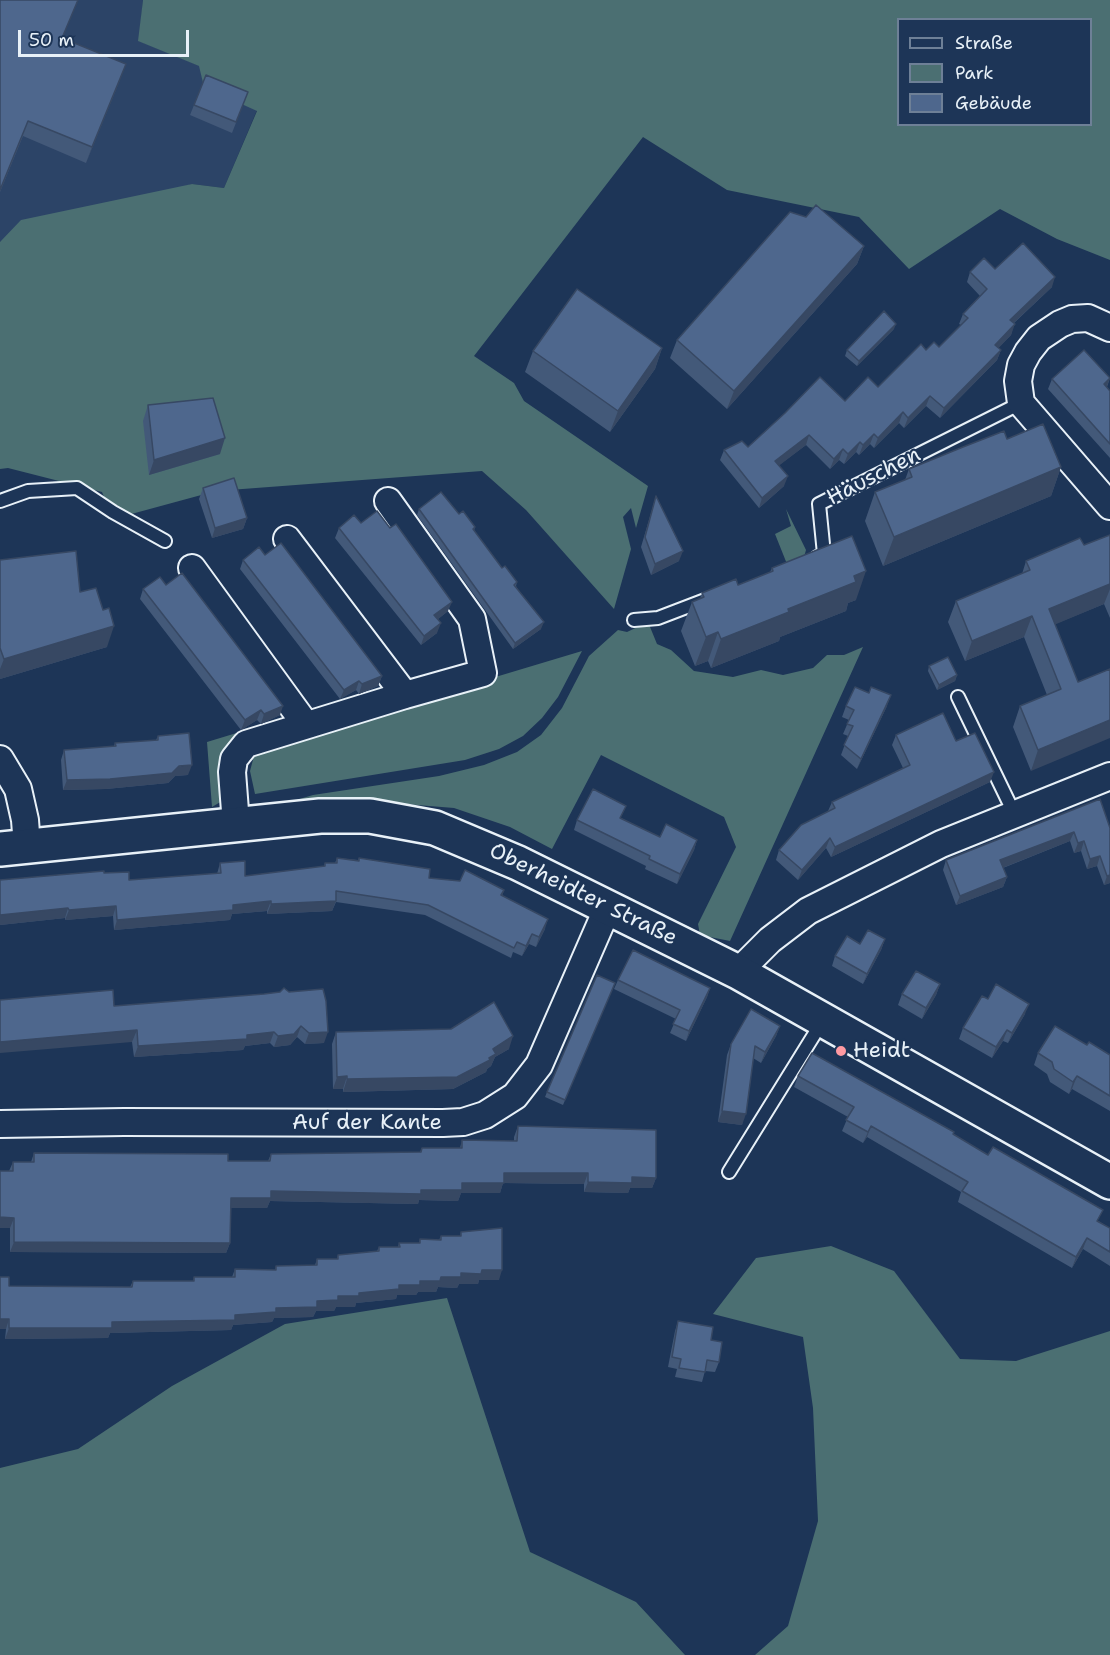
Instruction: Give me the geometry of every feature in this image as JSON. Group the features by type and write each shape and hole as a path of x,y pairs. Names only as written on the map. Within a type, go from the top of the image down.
{"street":[{"path":"1110,327 1088,318 1072,319 1039,338 1021,365 1018,381 1020,403 1110,506"},
{"path":"236,824 232,772 238,751 246,744 483,673 472,619 388,501"},
{"path":"287,539 405,695"},
{"path":"192,568 306,725"},
{"path":"0,759 18,789 25,820 14,848"},
{"path":"738,972 770,940 808,911 941,844 1110,776"},
{"name":"Oberheidter Straße","path":"14,848 320,816 370,816 435,828 476,844 738,972 824,1018 1110,1182"},
{"name":"Auf der Kante","path":"0,1124 443,1123 464,1122 485,1115 515,1095 539,1065 608,907"}],"lane":[{"name":"Häuschen","path":"801,563 824,555 819,504 1020,403"},
{"path":"0,501 28,491 77,488 113,512 165,541"},
{"path":"634,620 658,618 713,597"},
{"path":"958,697 1014,813"},
{"path":"729,1172 824,1018"}],"shaded area":[{"path":"0,0 143,0 139,41 200,66 204,87 257,110 224,188 192,184 0,242"}],"green space":[{"path":"143,0 1110,0 1110,260 1057,239 1000,209 909,269 859,217 727,190 643,137 474,356 514,383 524,401 648,486 636,528 631,508 623,517 631,549 614,609 526,510 482,471 216,491 113,519 102,492 8,468 0,469 0,242 21,220 192,184 224,188 257,111 204,87 199,66 138,41"},
{"path":"786,509 806,550 804,557 787,564 775,534 791,526"},
{"path":"648,622 657,644 671,650 694,671 733,677 761,670 783,675 813,668 827,655 844,655 863,647 730,941 700,935 698,924 736,847 724,817 601,755 552,849 510,827 454,808 368,801 286,803 313,795 439,776 484,765 517,752 541,735 562,708 589,656 618,630 627,632"},
{"path":"582,651 558,697 542,718 523,736 499,749 465,760 255,794 250,771 254,756 269,745"},
{"path":"273,727 225,751 219,765 222,801 212,807 207,742 253,728"},
{"path":"831,1246 894,1271 960,1359 1016,1361 1110,1331 1110,1655 755,1655 788,1626 818,1521 813,1408 803,1337 713,1314 756,1258"},
{"path":"447,1298 530,1552 636,1602 685,1655 0,1655 0,1468 78,1449 172,1386 285,1324"}],"building":[{"path":"0,0 78,0 62,38 126,64 92,147 28,121 0,190"},
{"path":"206,75 248,92 236,122 194,105"},
{"path":"816,205 864,246 734,391 677,340 790,212 806,217"},
{"path":"1023,243 1055,277 1010,320 1015,324 995,345 1001,350 944,408 930,396 908,418 903,412 878,438 874,434 863,445 860,442 848,454 843,449 834,459 809,435 775,461 788,476 762,498 724,450 742,441 748,447 820,377 845,401 868,377 878,387 921,344 926,350 934,342 939,347 968,318 963,314 987,289 970,272 984,258 995,269"},
{"path":"577,289 662,348 618,411 533,351"},
{"path":"884,311 896,324 859,361 847,350"},
{"path":"1084,350 1110,378 1104,384 1110,391 1110,444 1052,379"},
{"path":"213,398 225,438 154,460 148,405"},
{"path":"1043,424 1061,467 894,537 875,492 912,477 909,469 963,447 1004,431 1007,439"},
{"path":"234,478 247,518 215,528 203,488"},
{"path":"441,492 459,514 463,511 475,527 473,529 502,568 505,566 517,582 514,585 544,622 515,643 419,509"},
{"path":"656,496 683,551 655,564 645,537"},
{"path":"377,511 390,528 396,524 452,602 434,615 441,623 424,636 339,528 354,515 361,523"},
{"path":"1110,535 1110,584 1049,609 1078,682 1110,669 1110,720 1038,750 1020,706 1061,689 1032,616 972,641 956,601 1030,570 1026,561 1080,538 1084,545"},
{"path":"852,536 866,571 854,576 856,582 721,639 718,632 706,637 692,602 704,597 702,593 736,579 738,585 773,571 772,568"},
{"path":"281,543 382,676 362,684 359,681 344,690 243,560 259,547 265,555"},
{"path":"76,551 80,592 96,588 103,610 109,608 114,626 4,659 0,648 0,560"},
{"path":"182,573 283,706 264,714 261,710 245,720 143,589 160,577 166,585"},
{"path":"948,657 957,675 939,685 929,666"},
{"path":"855,687 869,693 871,687 891,695 861,759 844,745 853,726 847,724 854,710 846,706"},
{"path":"943,713 956,741 975,733 994,772 835,847 830,838 802,870 779,850 801,825 835,808 832,802 910,765 896,735"},
{"path":"189,733 192,765 179,766 172,773 110,779 67,780 64,750 116,746 115,743 158,740 158,736"},
{"path":"593,789 626,806 620,818 660,837 666,824 697,840 680,874 649,859 650,856 577,820"},
{"path":"1100,799 1110,828 1110,875 1107,876 1100,856 1090,859 1084,841 1078,843 1074,832 1000,860 1007,877 960,896 946,860"},
{"path":"337,858 359,861 359,858 430,869 429,878 460,881 465,870 504,890 501,895 548,919 539,937 532,934 526,946 517,942 514,948 428,905 336,891 336,901 271,904 271,901 233,905 233,910 117,920 116,906 0,915 0,880 104,871 104,873 129,872 129,880 221,873 220,863 245,861 245,876 325,866 325,863 337,863"},
{"path":"868,930 885,939 867,974 835,956 847,936 860,944"},
{"path":"633,950 710,988 689,1031 673,1024 680,1010 618,980"},
{"path":"916,971 940,984 926,1008 902,994"},
{"path":"597,975 615,983 565,1100 547,1092"},
{"path":"996,984 1029,1004 1012,1033 1007,1030 996,1047 963,1028 982,996 988,999"},
{"path":"284,988 289,992 323,989 328,1032 309,1033 301,1026 294,1034 278,1036 274,1032 247,1035 247,1039 138,1046 137,1030 0,1042 0,1000 113,990 114,1006 264,994 280,992"},
{"path":"494,1002 513,1036 493,1049 496,1054 489,1058 490,1060 457,1077 347,1079 347,1076 337,1077 336,1032 451,1029"},
{"path":"751,1009 780,1026 765,1052 755,1046 746,1114 722,1111 731,1044"},
{"path":"1055,1026 1087,1045 1089,1042 1110,1055 1110,1096 1077,1076 1073,1082 1054,1069 1052,1062 1038,1053"},
{"path":"812,1053 954,1132 953,1134 988,1155 993,1147 1103,1210 1097,1221 1110,1228 1110,1252 1087,1238 1076,1257 962,1191 968,1182 871,1126 868,1132 846,1120 854,1107 798,1076"},
{"path":"518,1126 656,1130 656,1178 632,1177 632,1183 588,1182 588,1173 504,1173 504,1183 462,1183 462,1190 421,1190 421,1194 271,1191 271,1198 231,1198 230,1243 14,1242 14,1218 0,1217 0,1171 13,1171 13,1162 34,1162 34,1153 228,1154 228,1161 270,1161 271,1154 421,1152 422,1148 462,1148 462,1140 517,1141"},
{"path":"502,1228 502,1270 482,1270 481,1274 461,1273 461,1277 441,1277 440,1281 420,1281 420,1285 399,1285 399,1289 359,1293 359,1296 338,1296 338,1300 317,1301 317,1307 276,1308 276,1312 235,1315 235,1320 112,1322 112,1328 9,1328 9,1319 0,1319 0,1277 9,1277 9,1286 132,1287 133,1281 194,1281 194,1277 235,1277 235,1269 276,1270 276,1266 317,1265 317,1259 338,1259 338,1255 379,1251 379,1247 400,1247 399,1243 420,1243 420,1239 441,1240 441,1236 461,1236 461,1232"},
{"path":"678,1321 713,1327 711,1340 722,1342 719,1362 707,1360 705,1372 679,1368 681,1359 672,1357"}],"place":[{"name":"Heidt","path":"841,1051"}]}
